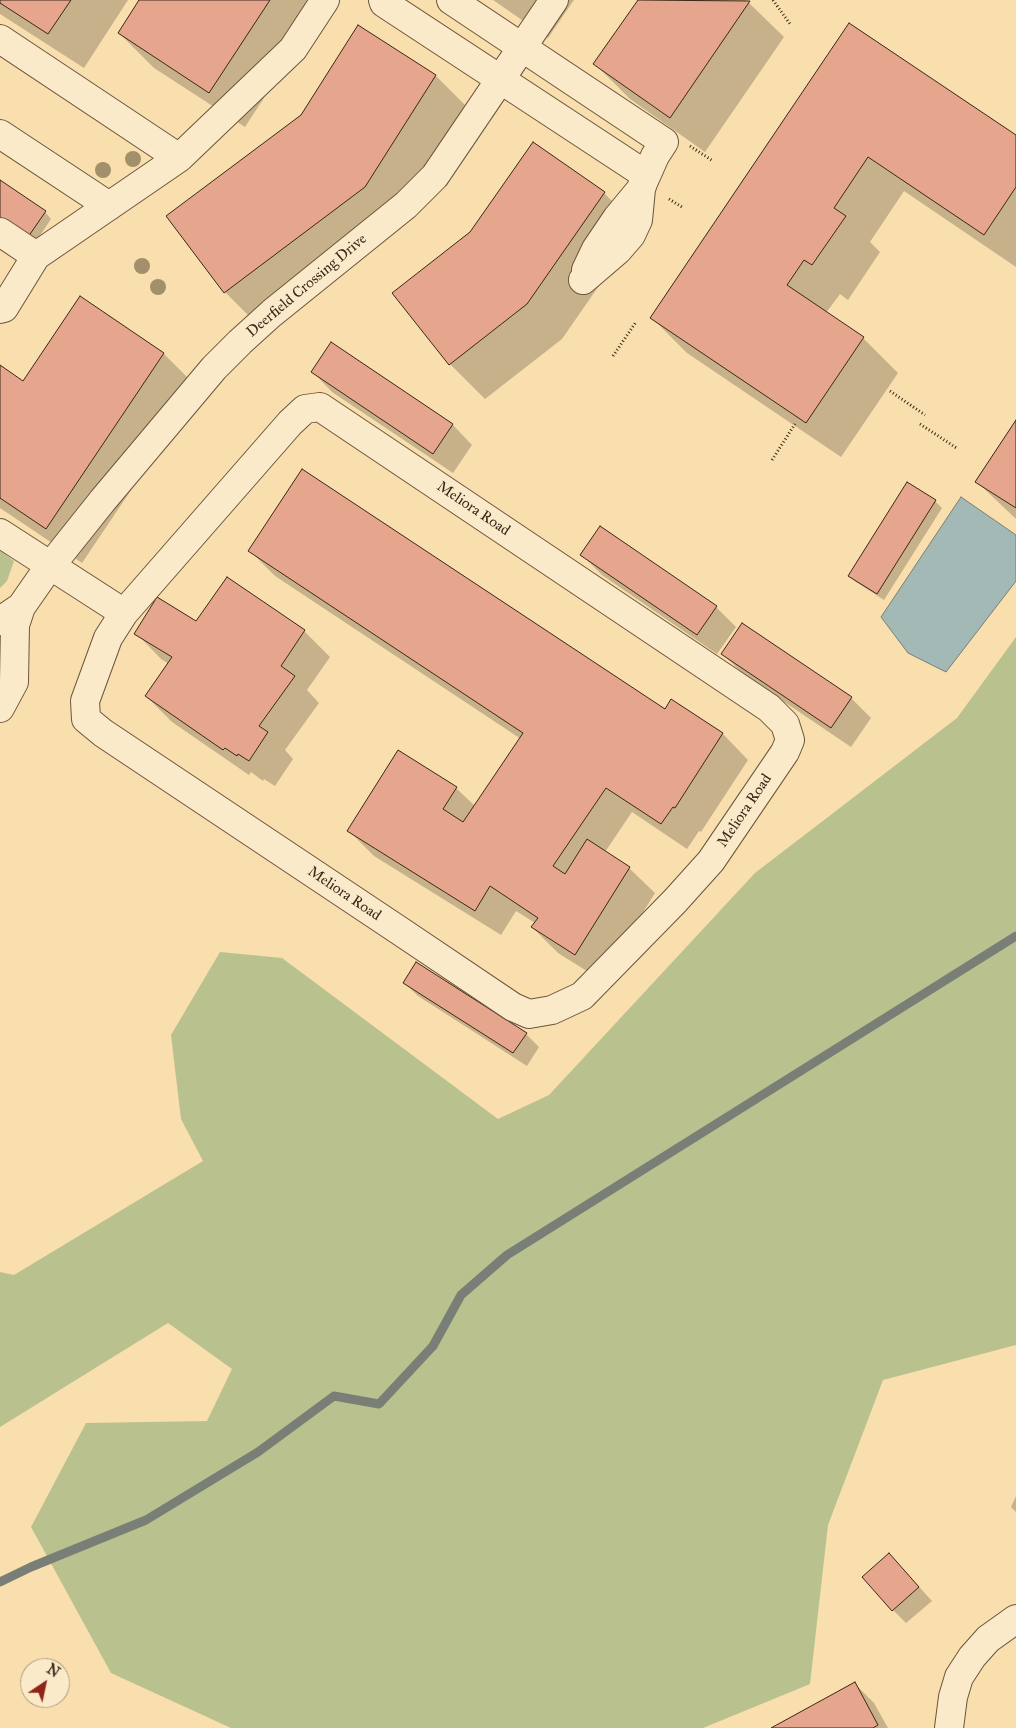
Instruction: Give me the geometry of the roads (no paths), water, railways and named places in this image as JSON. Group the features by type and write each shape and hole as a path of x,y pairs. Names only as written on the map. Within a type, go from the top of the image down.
{"street":[{"path":"383,0 384,3 501,80 644,182 655,156 664,142 451,0"},
{"name":"Deerfield Crossing Drive","path":"10,614 214,368 272,313 406,205 435,176 554,0"},
{"path":"0,309 4,308 36,256 179,158 294,49 323,4"},
{"path":"0,39 179,158"},
{"path":"0,134 109,206"},
{"path":"0,232 36,256"},
{"name":"Meliora Road","path":"320,407 769,708 786,724 790,740 785,752 712,860 675,901 582,996 552,1010 529,1014 513,1007 102,733 86,719 85,701 108,638 124,613 290,423 305,409 320,407"},
{"path":"0,533 124,613"},
{"path":"0,708 14,682 15,625 10,614"},
{"path":"949,1728 953,1697 959,1677 972,1657 988,1640 1016,1619"}],"water":[{"path":"961,497 1016,535 1016,581 946,672 908,653 881,617"}],"waterway":[{"path":"0,1582 31,1567 146,1520 258,1452 334,1396 379,1404 433,1346 461,1295 507,1255 1016,936"}]}
